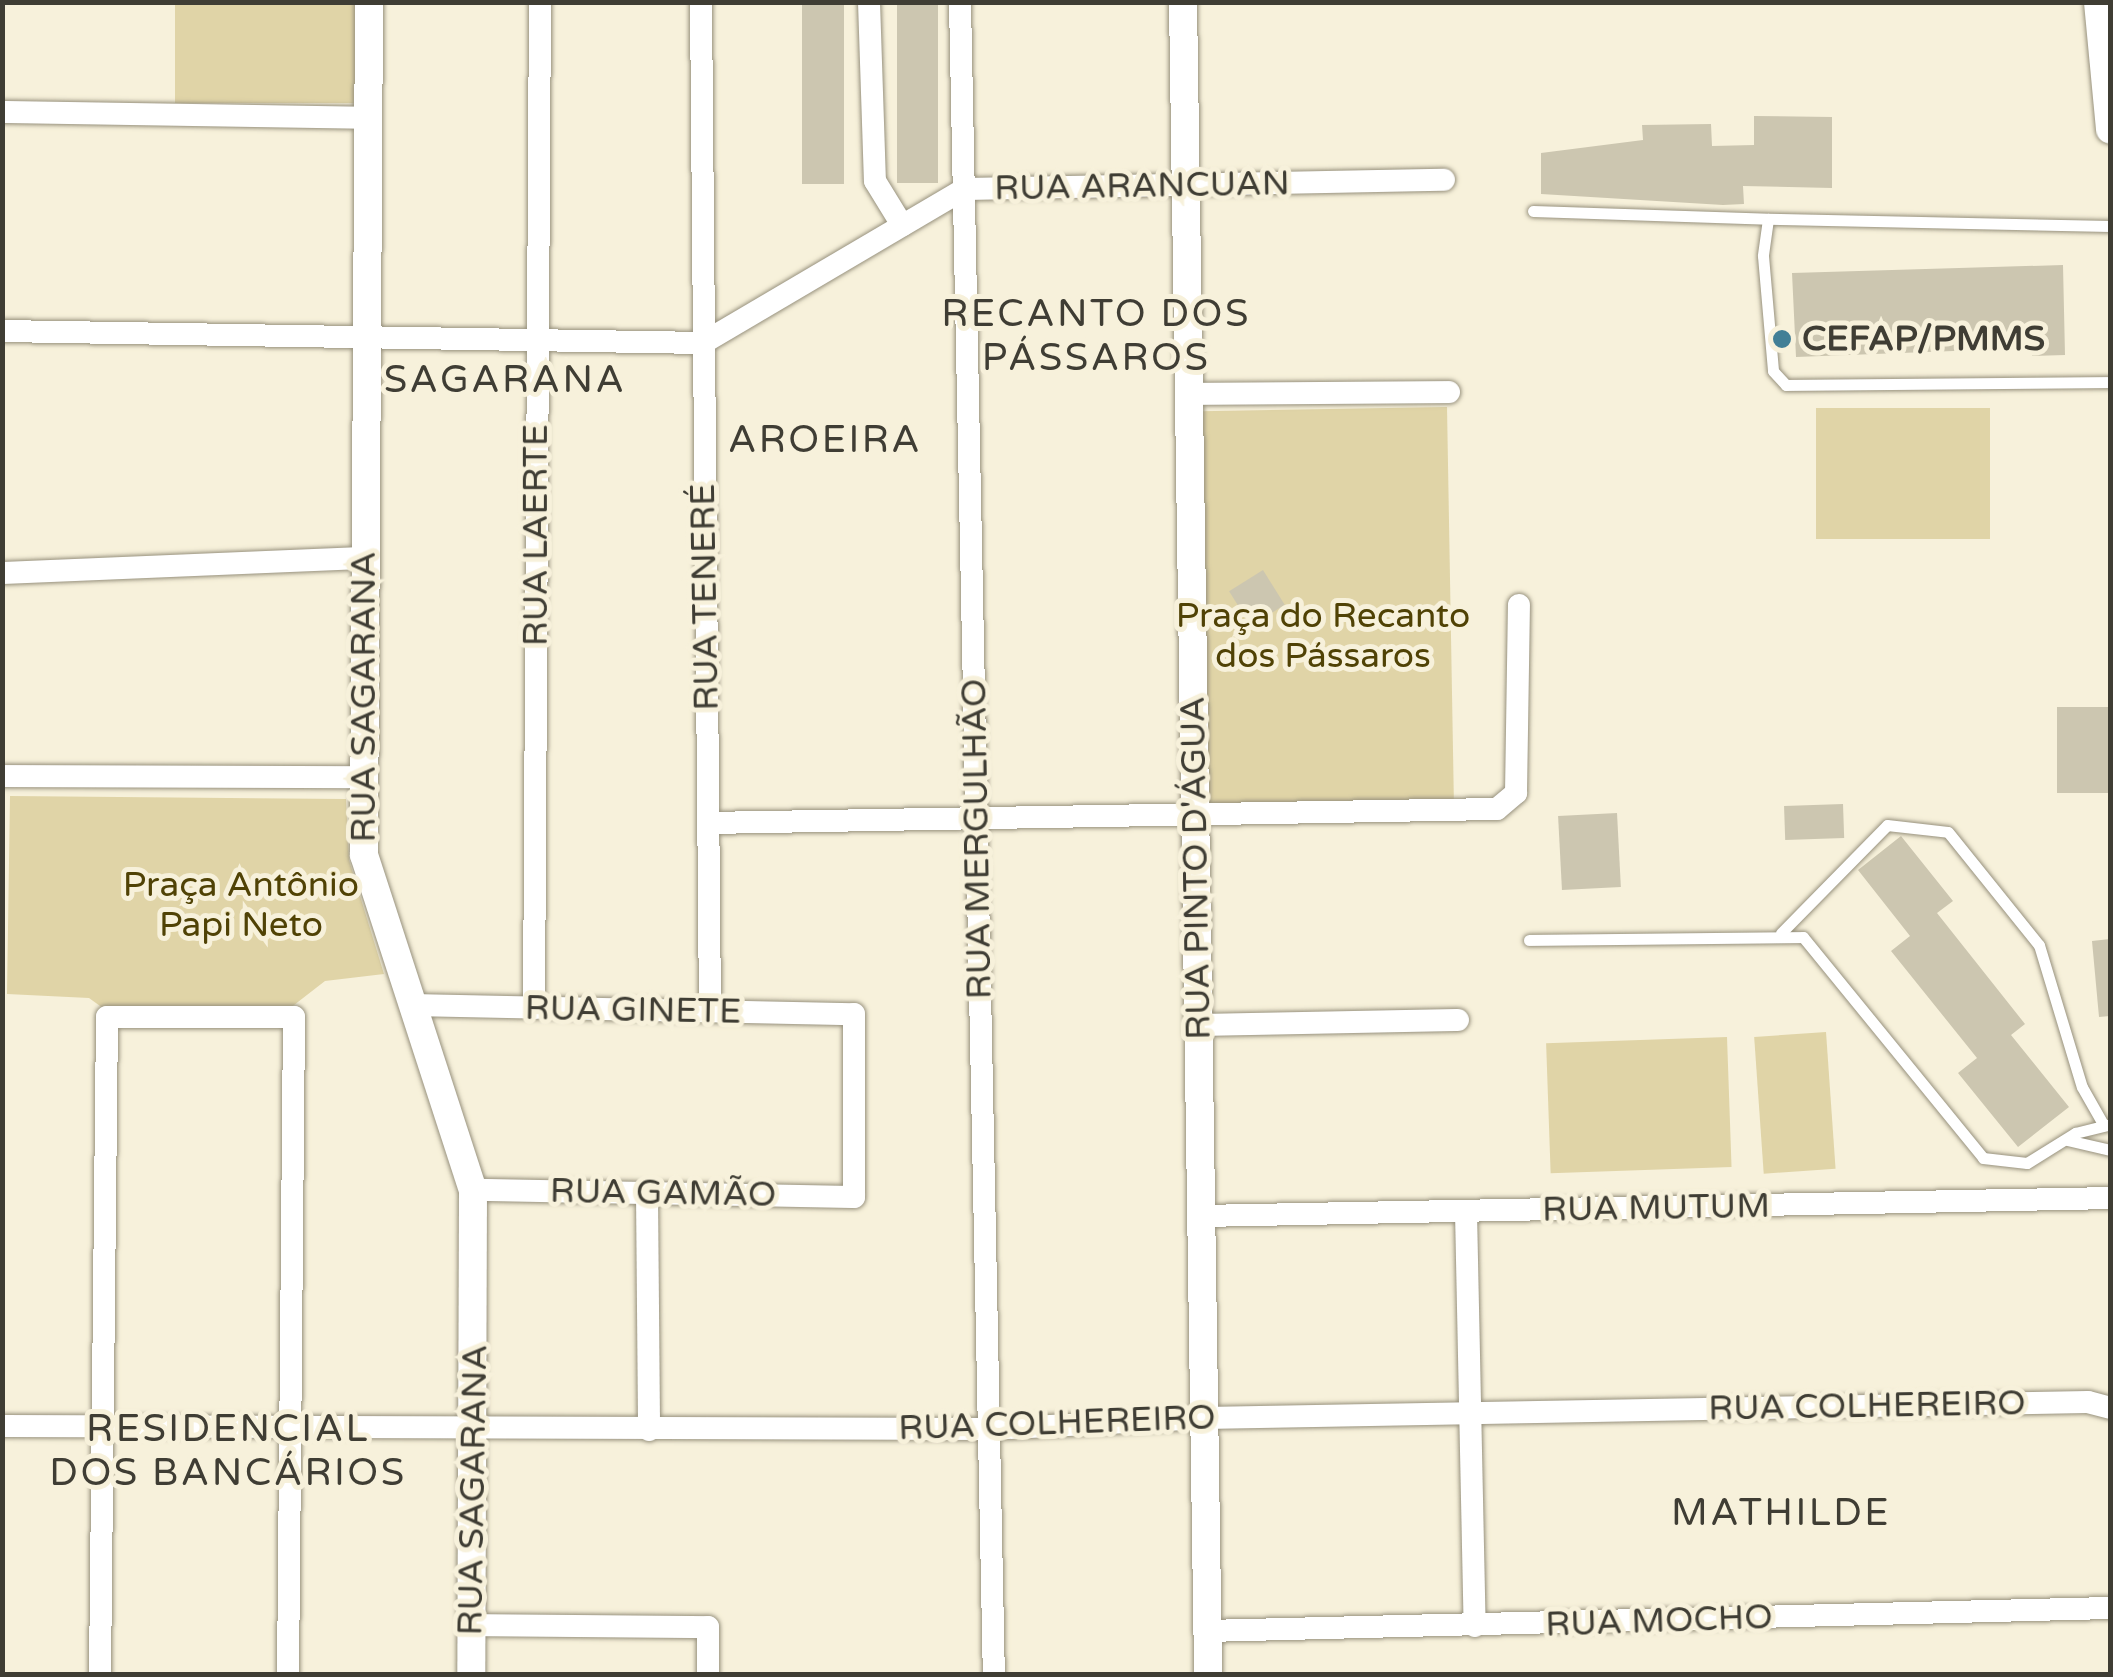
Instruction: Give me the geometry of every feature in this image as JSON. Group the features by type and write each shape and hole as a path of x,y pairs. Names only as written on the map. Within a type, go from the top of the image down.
{"street":[{"name":"RUA SAGARANA","path":"369,2 361,778 364,855 473,1190 476,1432 471,1674"},
{"name":"RUA LAERTE","path":"534,1008 540,2"},
{"name":"RUA TENERÉ","path":"701,2 710,1011"},
{"path":"869,2 873,170 902,225"},
{"name":"RUA MERGULHÃO","path":"960,2 994,1674"},
{"name":"RUA PINTO D'ÁGUA","path":"1183,2 1208,1674"},
{"path":"2098,2 2110,129"},
{"path":"2,112 368,118"},
{"name":"RUA ARANCUAN","path":"703,343 964,189 1444,180"},
{"path":"2,331 703,343"},
{"path":"1189,394 1449,392"},
{"path":"2,573 364,558"},
{"path":"708,823 1195,813 1460,814 1510,803 1520,605"},
{"path":"2,776 361,778"},
{"name":"RUA GINETE","path":"411,1005 854,1014 854,1196"},
{"path":"100,1674 107,1016 294,1017 294,1426 288,1674"},
{"path":"1198,1025 1458,1020"},
{"name":"RUA GAMÃO","path":"473,1190 854,1196"},
{"path":"647,1193 649,1430"},
{"name":"RUA MUTUM","path":"1201,1216 2110,1198"},
{"path":"1466,1212 1475,1626"},
{"name":"RUA COLHEREIRO","path":"2,1426 294,1426 476,1432 989,1429 1204,1418 1470,1413 2088,1402 2110,1408"},
{"name":"RUA MOCHO","path":"1208,1630 2110,1608"},
{"path":"472,1624 708,1626 708,1674"}],"lane":[{"path":"1533,211 2110,226"},
{"path":"1768,219 1773,371 1786,385 2110,382"},
{"path":"1530,940 1781,933 1815,946 1983,1158 2027,1162 2107,1124 2086,1097 2039,945 1948,832 1887,825 1781,933"},
{"path":"2067,1140 2110,1150"}],"green space":[{"path":"175,3 361,3 361,103 175,103"},
{"name":"Praça do Recanto dos Pássaros","path":"1447,407 1454,810 1208,814 1201,411"},
{"path":"1816,408 1990,408 1990,539 1816,539"},
{"name":"Praça Antônio Papi Neto","path":"10,796 346,799 349,860 384,974 325,981 285,1012 107,1011 89,998 7,994"},
{"path":"1826,1032 1836,1169 1764,1174 1754,1037"},
{"path":"1727,1037 1732,1167 1551,1173 1546,1043"}],"building":[{"path":"802,2 844,2 844,184 802,184"},
{"path":"897,2 938,2 938,183 897,183"},
{"path":"1754,116 1832,117 1832,188 1743,186 1744,204 1723,205 1541,194 1541,153 1643,140 1642,125 1711,124 1712,146 1754,145"},
{"path":"2063,265 2065,355 2032,356 2032,348 1796,357 1792,273"},
{"path":"1263,570 1285,605 1251,626 1229,591"},
{"path":"2057,707 2110,707 2110,793 2057,793"},
{"path":"1843,804 1844,838 1785,840 1784,806"},
{"path":"1617,813 1621,887 1562,890 1558,816"},
{"path":"1901,836 1953,901 1937,913 2025,1024 2011,1035 2069,1107 2018,1147 1958,1073 1977,1058 1891,951 1910,936 1858,870"},
{"path":"2110,939 2110,1016 2099,1017 2092,941"}],"place":[{"name":"CEFAP/PMMS","path":"1782,339"}],"district":[{"name":"RECANTO DOS PÁSSAROS","path":"1096,337"},
{"name":"SAGARANA","path":"505,381"},
{"name":"AROEIRA","path":"825,441"},
{"name":"RESIDENCIAL DOS BANCÁRIOS","path":"228,1452"},
{"name":"MATHILDE","path":"1781,1514"}]}
